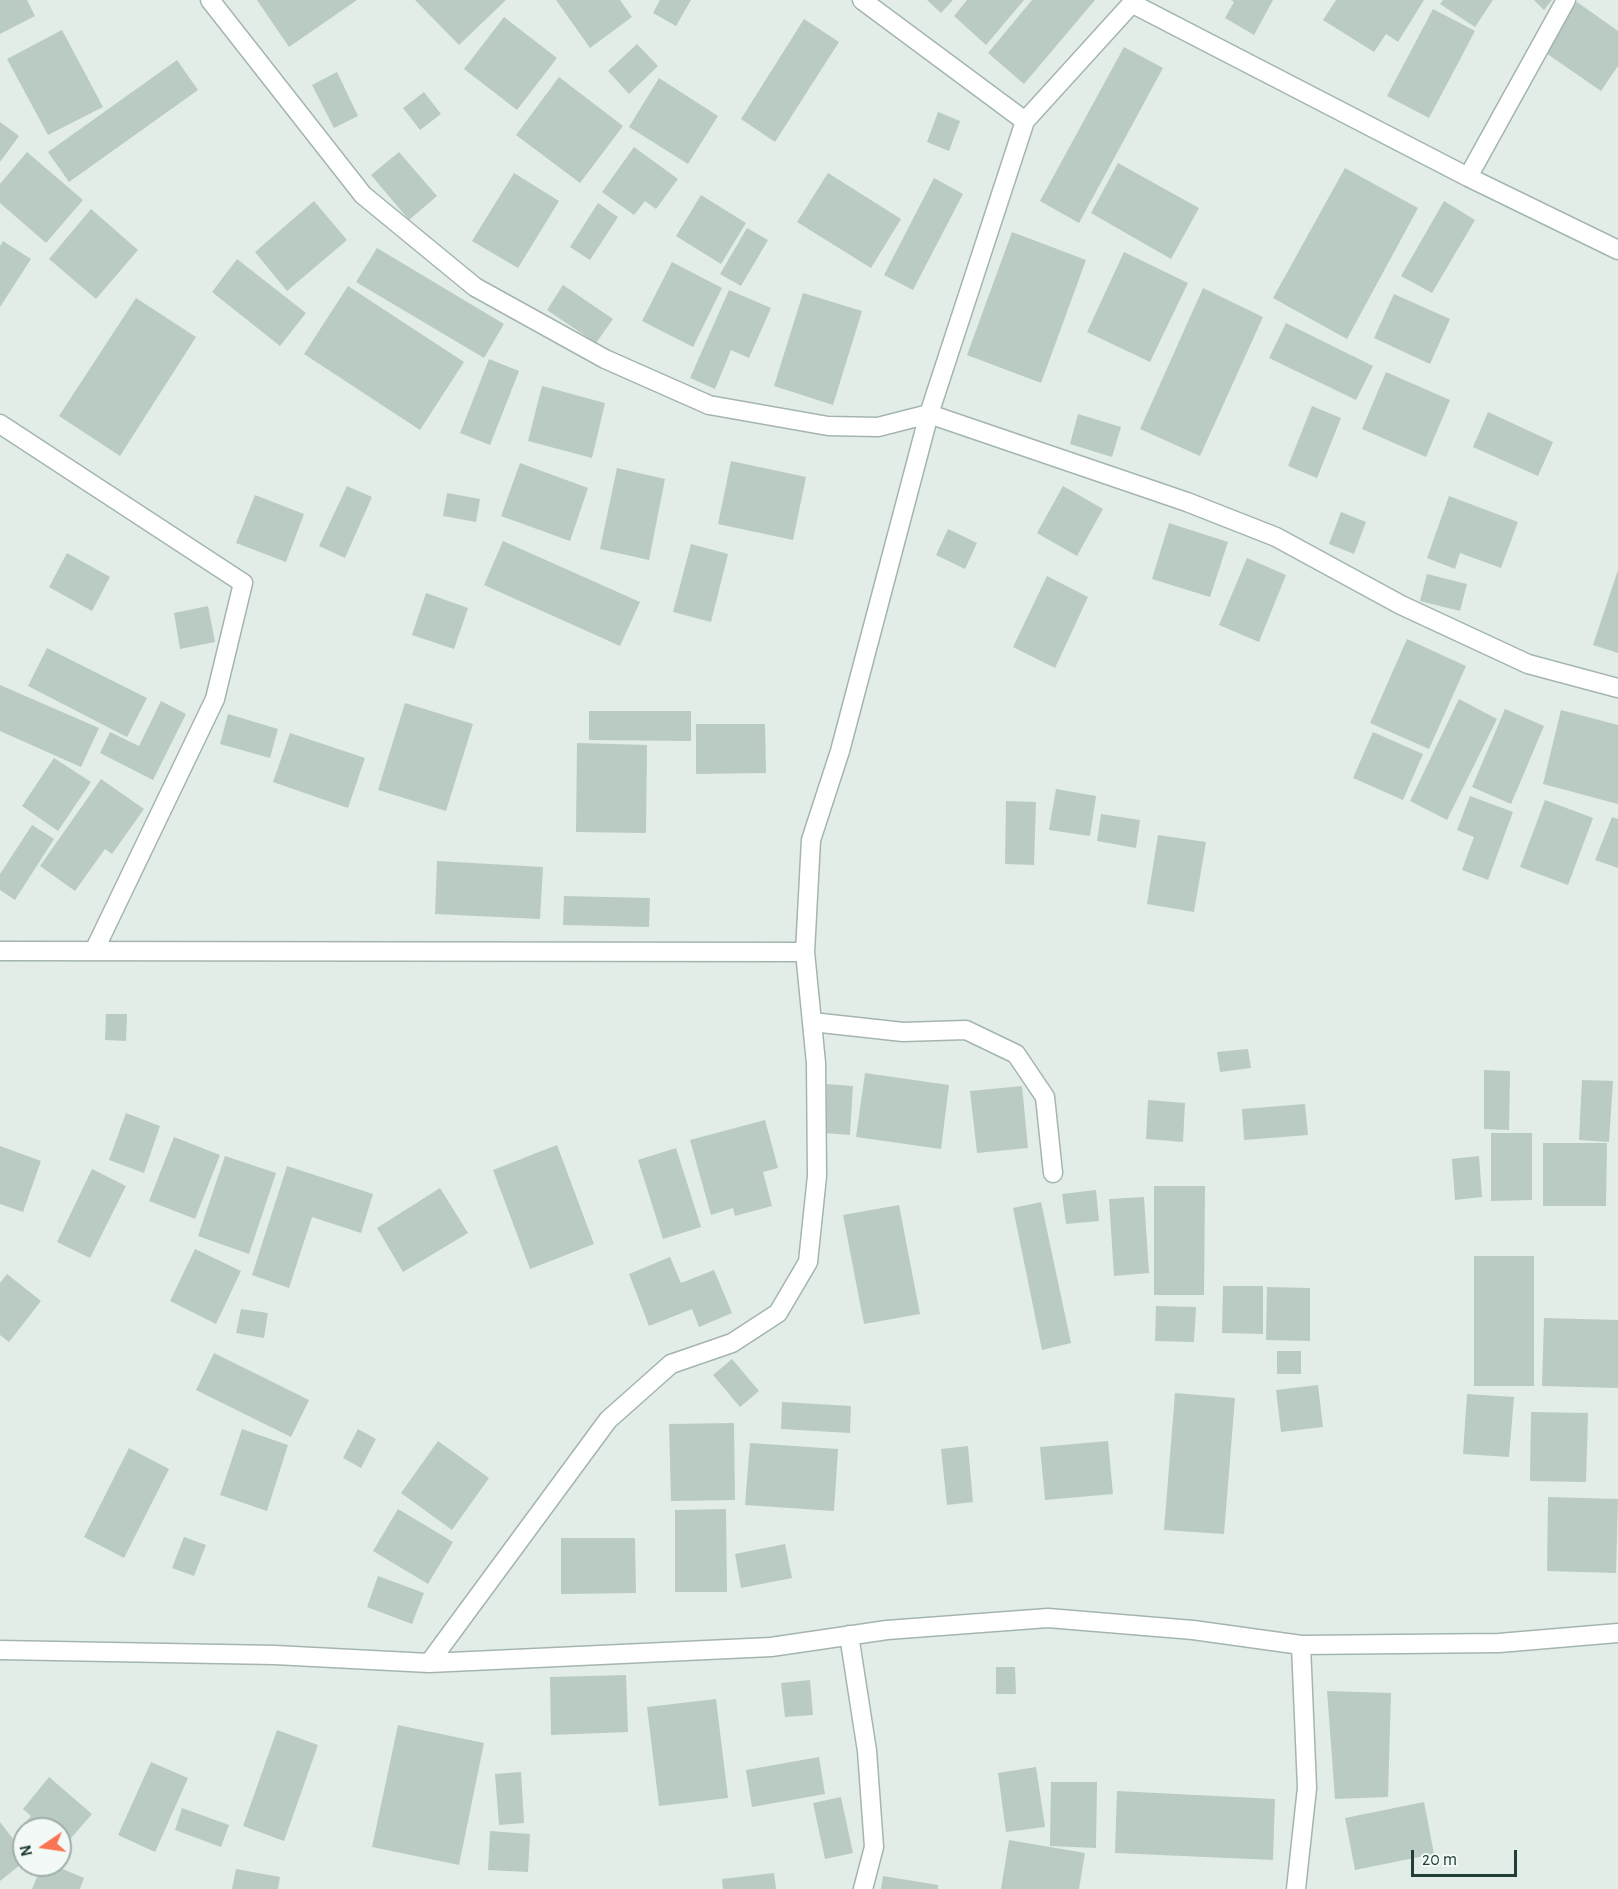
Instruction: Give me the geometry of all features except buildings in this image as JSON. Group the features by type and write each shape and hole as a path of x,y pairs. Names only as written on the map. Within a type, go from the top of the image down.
{"street":[{"path":"210,0 363,195 475,287 605,359 709,405 828,426 878,427 929,414 1187,502 1276,537 1401,605 1528,664 1618,688"},
{"path":"862,0 1025,122"},
{"path":"1468,177 1566,0"},
{"path":"429,1663 608,1420 671,1364 732,1343 778,1313 808,1262 817,1176 816,1063 805,952 811,840 840,751 929,414 1025,122 1134,2 1468,177 1618,250"},
{"path":"0,424 243,583 215,699 94,951"},
{"path":"0,951 805,952"},
{"path":"812,1022 903,1032 966,1030 1016,1054 1045,1097 1053,1173"},
{"path":"0,1650 275,1655 429,1663 771,1647 887,1630 1048,1618 1193,1630 1301,1645 1499,1643 1618,1633"},
{"path":"849,1635 867,1751 874,1847 863,1889"},
{"path":"1296,1889 1307,1788 1301,1645"}]}
